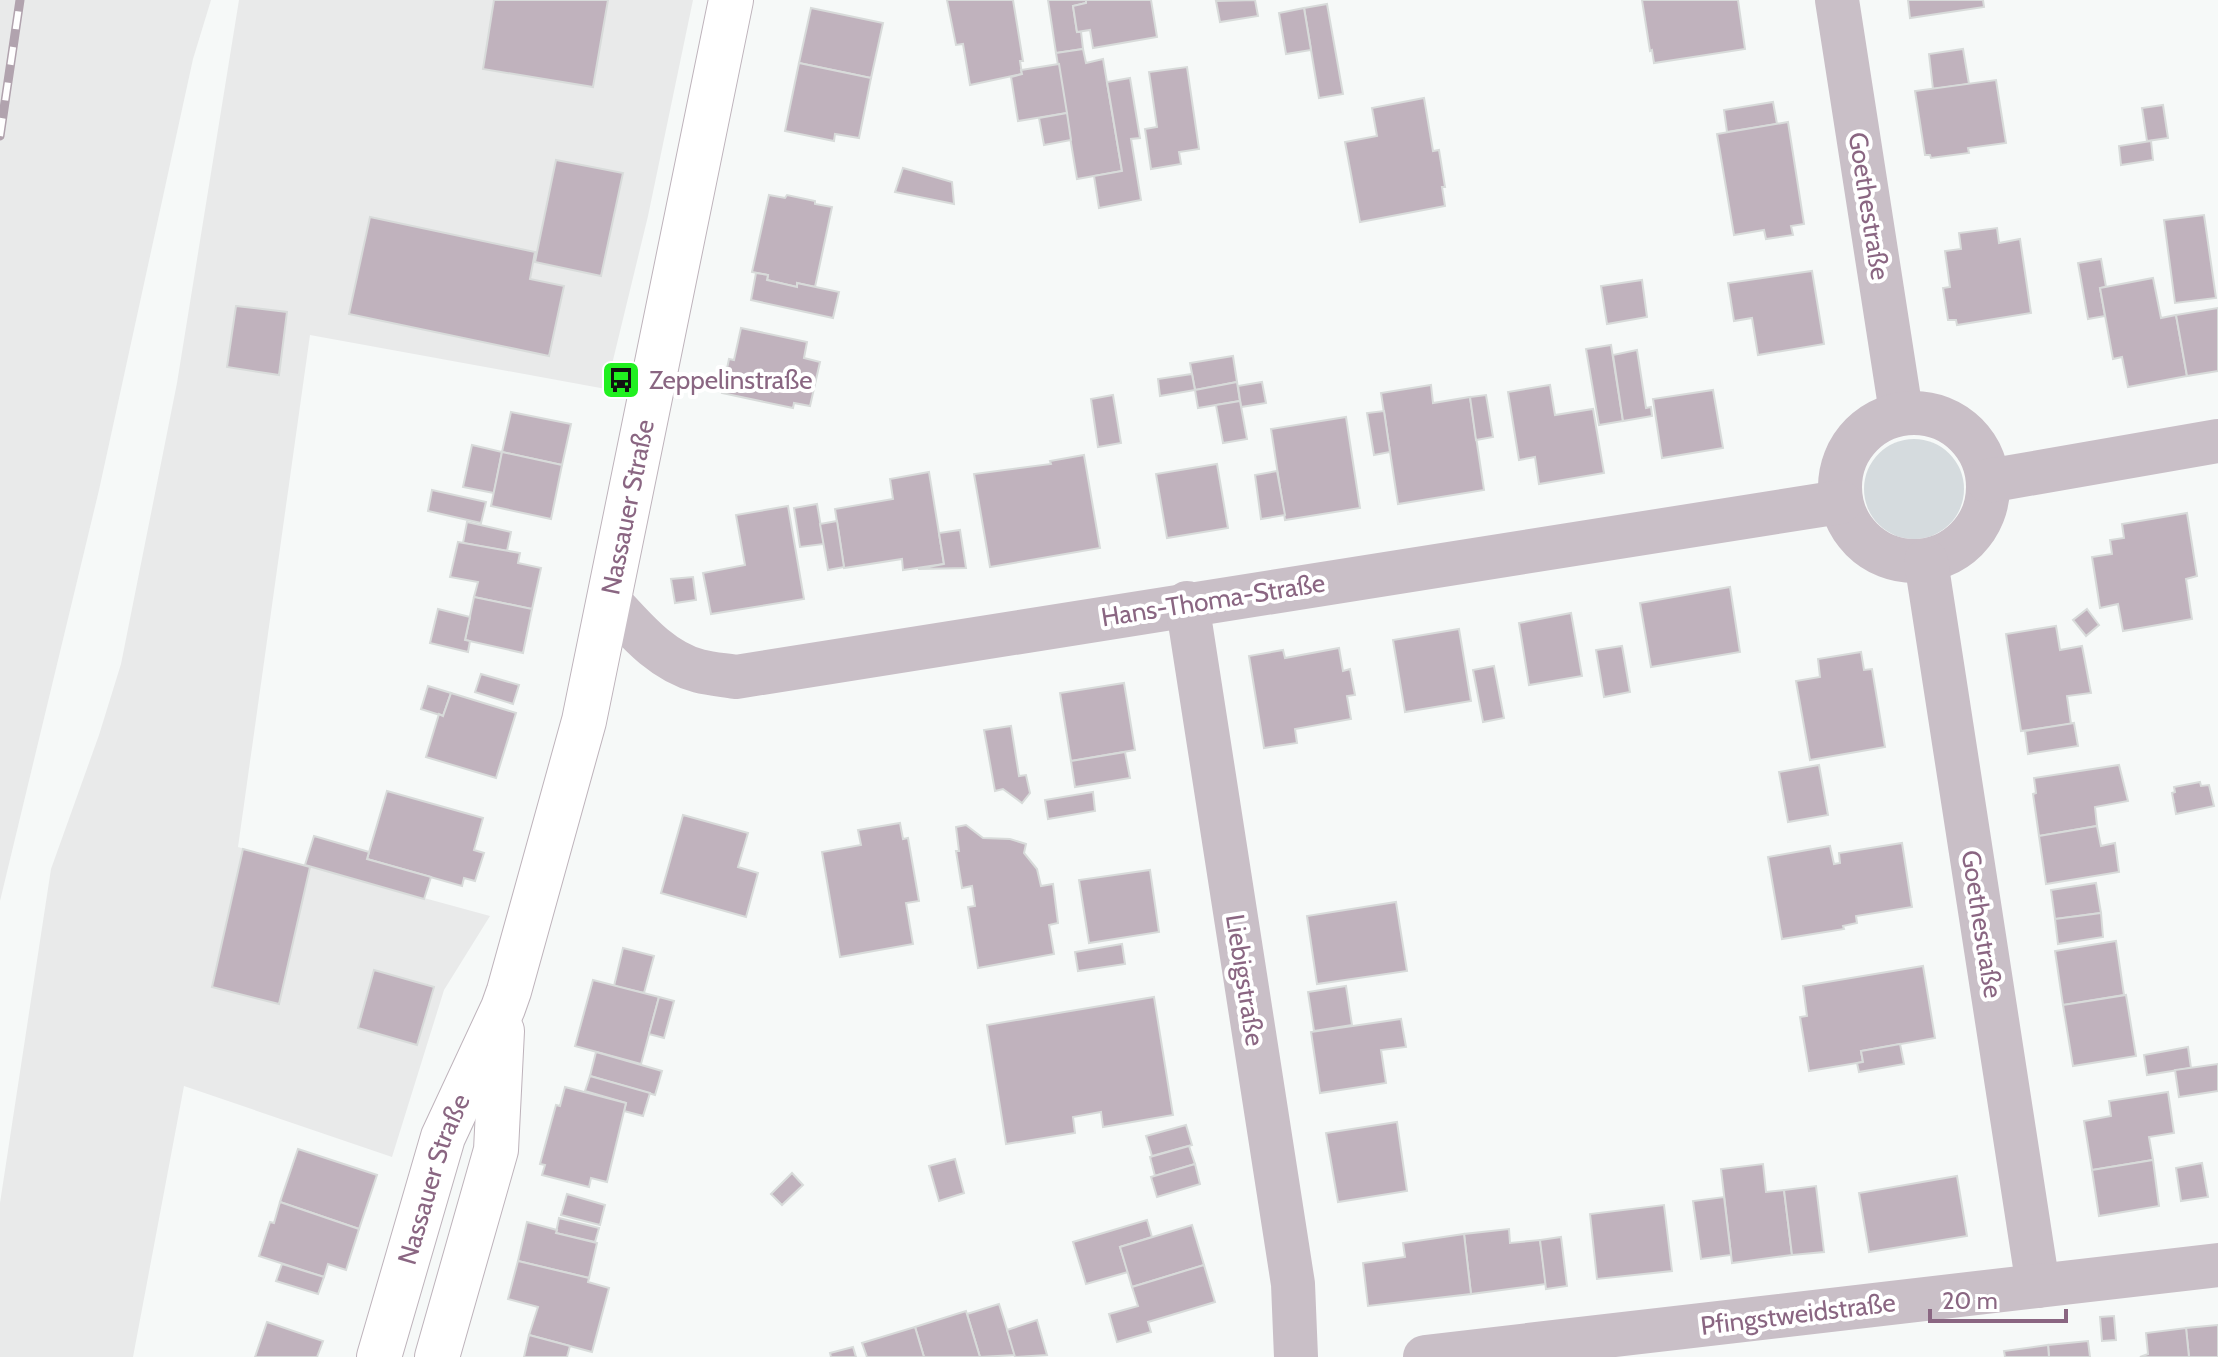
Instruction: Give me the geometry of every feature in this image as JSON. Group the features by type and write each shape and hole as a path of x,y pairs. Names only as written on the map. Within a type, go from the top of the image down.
{"main road":[{"name":"Nassauer Straße","path":"379,1357 443,1137 503,1008 584,721 731,0"},
{"name":"Nassauer Straße","path":"439,1354 496,1150 503,1008"}],"street":[{"name":"Goethestraße","path":"1837,0 1901,412"},
{"path":"1901,412 1926,412 1950,421 1970,436 1983,458 1988,481 1987,503 1979,523 1965,541 1948,553 1926,561 1889,558 1872,549 1852,528 1840,502 1839,478 1846,455 1859,435 1878,421 1901,412"},
{"path":"1988,481 2218,441"},
{"name":"Hans-Thoma-Straße","path":"610,602 641,636 669,658 697,671 736,677 1187,603 1840,502"},
{"name":"Goethestraße","path":"1926,561 2038,1286"},
{"name":"Liebigstraße","path":"1187,603 1293,1284 1296,1357"},
{"name":"Pfingstweidstraße","path":"1425,1357 2218,1265"}],"shaded area":[{"path":"0,0 211,0 193,59 99,490 0,901"},
{"path":"239,0 693,0 648,216 606,389 310,335 238,847 490,916 444,990 392,1157 184,1086 133,1357 0,1357 0,1203 51,869 121,664 177,383"},
{"path":"1914,439 1933,443 1950,453 1960,470 1964,489 1960,508 1950,525 1933,535 1914,539 1895,535 1878,525 1868,508 1864,489 1868,470 1878,453 1895,443"}],"building":[{"path":"494,0 608,0 593,87 483,69"},
{"path":"947,0 1013,0 1023,61 1020,61 1022,74 970,85 963,44 956,45"},
{"path":"1048,0 1086,0 1086,3 1073,6 1083,49 1056,53"},
{"path":"1086,0 1151,0 1157,37 1093,48 1090,30 1077,32 1073,6 1086,3"},
{"path":"1255,0 1258,16 1220,22 1216,1"},
{"path":"1642,0 1738,0 1745,49 1654,63"},
{"path":"1908,0 1983,0 1984,7 1910,18"},
{"path":"1327,4 1343,94 1319,98 1304,8"},
{"path":"811,8 883,23 871,78 799,63"},
{"path":"1304,8 1311,50 1286,54 1279,13"},
{"path":"1083,49 1086,63 1103,59 1122,171 1077,179 1056,53"},
{"path":"1963,49 1969,84 1933,89 1929,54"},
{"path":"799,63 871,78 859,138 835,134 834,141 785,131"},
{"path":"1059,64 1067,113 1018,121 1011,77 1022,74 1021,70"},
{"path":"1187,67 1199,149 1179,152 1181,164 1151,169 1145,129 1157,127 1149,72"},
{"path":"1130,78 1140,138 1131,139 1141,200 1099,208 1094,176 1122,171 1107,82"},
{"path":"1996,80 2006,143 1968,148 1969,153 1931,158 1925,155 1915,91"},
{"path":"1424,98 1433,151 1439,150 1445,206 1360,222 1345,142 1377,136 1372,108"},
{"path":"1773,102 1777,124 1727,132 1724,110"},
{"path":"2163,105 2168,138 2147,141 2142,108"},
{"path":"1067,113 1071,140 1044,145 1039,118"},
{"path":"1788,122 1804,224 1791,226 1793,235 1766,239 1764,230 1734,235 1717,134"},
{"path":"2151,141 2153,160 2121,165 2119,146"},
{"path":"556,160 623,173 601,276 535,262"},
{"path":"903,168 952,182 954,204 895,192"},
{"path":"769,195 785,198 787,195 832,207 815,287 797,283 797,287 767,280 768,275 752,272"},
{"path":"2204,215 2216,298 2175,303 2164,220"},
{"path":"370,217 535,252 530,279 564,286 549,356 349,314"},
{"path":"1997,228 1999,243 2020,239 2031,313 1957,325 1956,320 1948,320 1943,288 1950,287 1945,251 1961,249 1959,233"},
{"path":"2101,259 2106,287 2100,288 2105,316 2088,319 2078,263"},
{"path":"1812,271 1824,344 1758,355 1752,318 1734,321 1728,283"},
{"path":"756,273 768,275 767,280 797,287 797,283 839,292 833,318 751,300"},
{"path":"2153,278 2161,318 2176,315 2187,376 2128,387 2122,357 2113,359 2100,288"},
{"path":"1642,280 1647,317 1607,324 1601,286"},
{"path":"236,306 287,312 279,375 227,367"},
{"path":"2218,308 2218,371 2187,376 2176,315"},
{"path":"741,328 807,342 804,358 820,362 810,406 794,403 793,408 722,393 729,359 734,360"},
{"path":"1611,345 1623,421 1599,425 1586,349"},
{"path":"1637,350 1646,408 1651,407 1652,416 1623,421 1613,355"},
{"path":"1233,356 1237,382 1195,390 1190,363"},
{"path":"1192,374 1195,390 1160,396 1158,379"},
{"path":"1237,382 1240,401 1198,408 1195,390"},
{"path":"1262,382 1266,403 1241,407 1238,386"},
{"path":"1431,385 1433,403 1470,397 1484,490 1398,504 1381,393"},
{"path":"1550,385 1555,415 1593,409 1604,473 1539,484 1535,457 1519,460 1508,392"},
{"path":"1713,390 1723,448 1662,458 1653,399"},
{"path":"1113,395 1121,443 1098,447 1091,399"},
{"path":"1486,395 1493,437 1476,440 1470,397"},
{"path":"1240,401 1247,439 1223,443 1216,405"},
{"path":"1384,411 1390,452 1374,455 1367,413"},
{"path":"511,412 571,424 562,465 502,452"},
{"path":"1346,417 1360,508 1285,520 1271,429"},
{"path":"472,445 502,452 494,493 463,487"},
{"path":"502,452 562,465 551,519 491,506"},
{"path":"1084,455 1100,548 990,567 974,474 1051,464 1050,461"},
{"path":"1217,464 1228,528 1167,538 1156,474"},
{"path":"1277,471 1285,515 1261,519 1255,475"},
{"path":"929,472 944,564 903,570 902,559 844,568 835,509 893,499 890,479"},
{"path":"432,490 486,502 481,523 428,511"},
{"path":"817,504 824,544 800,547 794,508"},
{"path":"788,506 804,599 711,614 703,573 745,565 736,515"},
{"path":"2187,513 2197,576 2186,579 2192,619 2123,631 2118,604 2100,608 2092,557 2112,554 2110,540 2124,538 2122,524"},
{"path":"837,521 844,567 828,570 820,524"},
{"path":"467,522 511,532 507,551 463,543"},
{"path":"960,530 966,568 918,569 944,564 939,533"},
{"path":"458,542 520,553 518,563 541,568 532,609 474,597 478,582 450,577"},
{"path":"693,577 696,600 675,603 671,579"},
{"path":"1730,587 1740,652 1651,667 1640,603"},
{"path":"474,597 532,609 523,653 465,640"},
{"path":"438,609 470,617 465,640 470,641 468,652 430,643"},
{"path":"2087,609 2099,625 2086,636 2073,620"},
{"path":"1571,613 1582,676 1529,685 1519,623"},
{"path":"2056,626 2060,650 2082,646 2091,693 2067,696 2071,724 2021,731 2006,634"},
{"path":"1459,629 1471,701 1405,712 1393,640"},
{"path":"1622,646 1630,692 1604,697 1596,650"},
{"path":"1339,648 1343,671 1350,669 1355,695 1347,696 1351,719 1295,729 1297,743 1264,748 1249,656 1283,650 1285,658"},
{"path":"1861,652 1864,670 1872,669 1885,747 1810,760 1796,681 1820,677 1818,659"},
{"path":"1494,666 1504,718 1483,722 1473,670"},
{"path":"481,674 519,685 513,704 475,692"},
{"path":"1124,683 1135,750 1071,761 1060,693"},
{"path":"428,686 451,693 443,716 421,709"},
{"path":"451,693 516,713 496,778 426,757 439,714 443,716"},
{"path":"2074,723 2078,746 2028,754 2025,731"},
{"path":"1011,726 1019,776 1026,775 1030,793 1022,803 1003,789 995,791 984,730"},
{"path":"1125,752 1130,778 1075,787 1071,761"},
{"path":"1819,765 1828,815 1788,822 1779,772"},
{"path":"2119,765 2128,801 2095,807 2097,826 2039,836 2034,778"},
{"path":"2200,782 2201,786 2209,785 2214,806 2176,814 2172,793 2175,792 2174,787"},
{"path":"387,791 483,818 474,850 484,853 475,881 464,878 462,886 367,859"},
{"path":"1093,792 1095,811 1048,819 1045,800"},
{"path":"683,815 748,833 738,867 758,873 746,917 661,893"},
{"path":"900,823 903,839 908,838 919,901 906,903 913,944 840,957 822,852 861,845 858,830"},
{"path":"966,825 983,838 1010,839 1026,844 1024,853 1037,869 1041,886 1053,884 1058,923 1049,925 1054,954 978,968 968,907 975,906 972,886 962,888 956,851 959,851 956,827"},
{"path":"2097,826 2101,846 2115,843 2119,872 2046,884 2039,836"},
{"path":"314,836 369,852 367,859 431,877 424,899 305,865"},
{"path":"1902,843 1912,907 1856,916 1857,923 1843,926 1844,929 1782,939 1768,857 1830,846 1834,864 1840,863 1839,853"},
{"path":"243,849 310,867 279,1004 212,987"},
{"path":"1150,870 1159,932 1089,943 1079,880"},
{"path":"2096,883 2101,913 2055,919 2051,890"},
{"path":"1396,902 1407,971 1317,984 1307,916"},
{"path":"2101,913 2103,937 2058,944 2055,919"},
{"path":"2116,941 2124,995 2063,1005 2055,951"},
{"path":"1122,944 1125,964 1078,971 1075,952"},
{"path":"623,948 654,956 644,993 614,986"},
{"path":"1923,966 1935,1038 1861,1051 1863,1062 1809,1071 1800,1017 1807,1016 1803,986"},
{"path":"374,970 434,987 417,1045 358,1028"},
{"path":"593,980 659,997 641,1064 575,1046"},
{"path":"1346,986 1352,1025 1314,1031 1308,992"},
{"path":"2126,995 2136,1056 2073,1066 2063,1005"},
{"path":"659,997 674,1001 664,1038 649,1034"},
{"path":"1154,997 1173,1115 1103,1127 1101,1112 1073,1117 1075,1133 1006,1144 987,1025"},
{"path":"1401,1019 1406,1047 1381,1050 1386,1083 1320,1093 1311,1032"},
{"path":"1900,1044 1904,1064 1859,1072 1857,1063 1863,1062 1861,1051"},
{"path":"2188,1047 2191,1068 2147,1075 2144,1055"},
{"path":"596,1052 662,1071 655,1095 590,1076"},
{"path":"2218,1064 2218,1091 2179,1097 2175,1070"},
{"path":"590,1076 650,1093 643,1116 624,1111 626,1103 585,1091"},
{"path":"565,1087 626,1103 607,1182 591,1178 589,1187 542,1175 545,1165 540,1164 556,1105 560,1106"},
{"path":"2168,1092 2174,1133 2149,1137 2153,1160 2092,1170 2084,1121 2111,1116 2109,1101"},
{"path":"1397,1122 1407,1191 1338,1202 1326,1133"},
{"path":"1186,1125 1192,1145 1152,1156 1146,1136"},
{"path":"1189,1146 1195,1164 1155,1176 1150,1157"},
{"path":"298,1149 377,1175 359,1229 280,1202"},
{"path":"955,1159 964,1193 939,1201 929,1166"},
{"path":"2153,1160 2159,1206 2099,1216 2092,1170"},
{"path":"2202,1163 2208,1197 2181,1201 2176,1168"},
{"path":"1195,1164 1200,1184 1157,1197 1151,1177"},
{"path":"1763,1164 1766,1192 1784,1190 1792,1255 1732,1263 1721,1169"},
{"path":"792,1173 803,1185 782,1205 771,1194"},
{"path":"1957,1176 1967,1236 1869,1252 1859,1193"},
{"path":"1816,1186 1824,1252 1792,1255 1784,1190"},
{"path":"567,1194 605,1205 600,1225 561,1215"},
{"path":"1724,1197 1731,1255 1701,1259 1693,1201"},
{"path":"280,1202 359,1229 346,1270 328,1264 324,1277 259,1256"},
{"path":"1664,1205 1672,1271 1597,1279 1590,1214"},
{"path":"559,1218 599,1228 595,1242 556,1233"},
{"path":"1147,1220 1152,1237 1120,1247 1128,1272 1086,1284 1073,1242"},
{"path":"527,1222 597,1243 589,1278 518,1261"},
{"path":"1192,1225 1204,1265 1132,1287 1120,1247"},
{"path":"1509,1229 1510,1243 1540,1240 1546,1284 1471,1294 1464,1234"},
{"path":"1464,1234 1471,1294 1368,1306 1363,1263 1405,1257 1403,1243"},
{"path":"1561,1237 1567,1286 1546,1289 1540,1240"},
{"path":"518,1261 589,1278 588,1282 609,1288 592,1352 529,1335 538,1307 508,1299"},
{"path":"282,1264 324,1277 318,1294 276,1281"},
{"path":"1204,1265 1215,1302 1148,1322 1151,1332 1117,1342 1109,1314 1138,1306 1132,1287"},
{"path":"999,1304 1015,1355 980,1357 967,1314"},
{"path":"966,1311 980,1357 924,1357 915,1327"},
{"path":"2114,1316 2116,1340 2102,1341 2100,1317"},
{"path":"1037,1320 1047,1355 1015,1357 1007,1330"},
{"path":"267,1322 323,1341 317,1357 255,1357"},
{"path":"2218,1325 2218,1357 2189,1357 2186,1328"},
{"path":"915,1327 924,1357 867,1357 862,1343"},
{"path":"2186,1328 2189,1357 2140,1357 2148,1354 2146,1333"},
{"path":"529,1335 570,1346 567,1357 524,1357"},
{"path":"2088,1341 2090,1357 2049,1357 2048,1345"},
{"path":"2048,1345 2049,1357 2005,1357 2004,1351"},
{"path":"853,1347 856,1357 831,1357 830,1353"}],"railway":[{"path":"0,136 20,0"}],"place":[{"name":"Zeppelinstraße","path":"621,380"}]}
